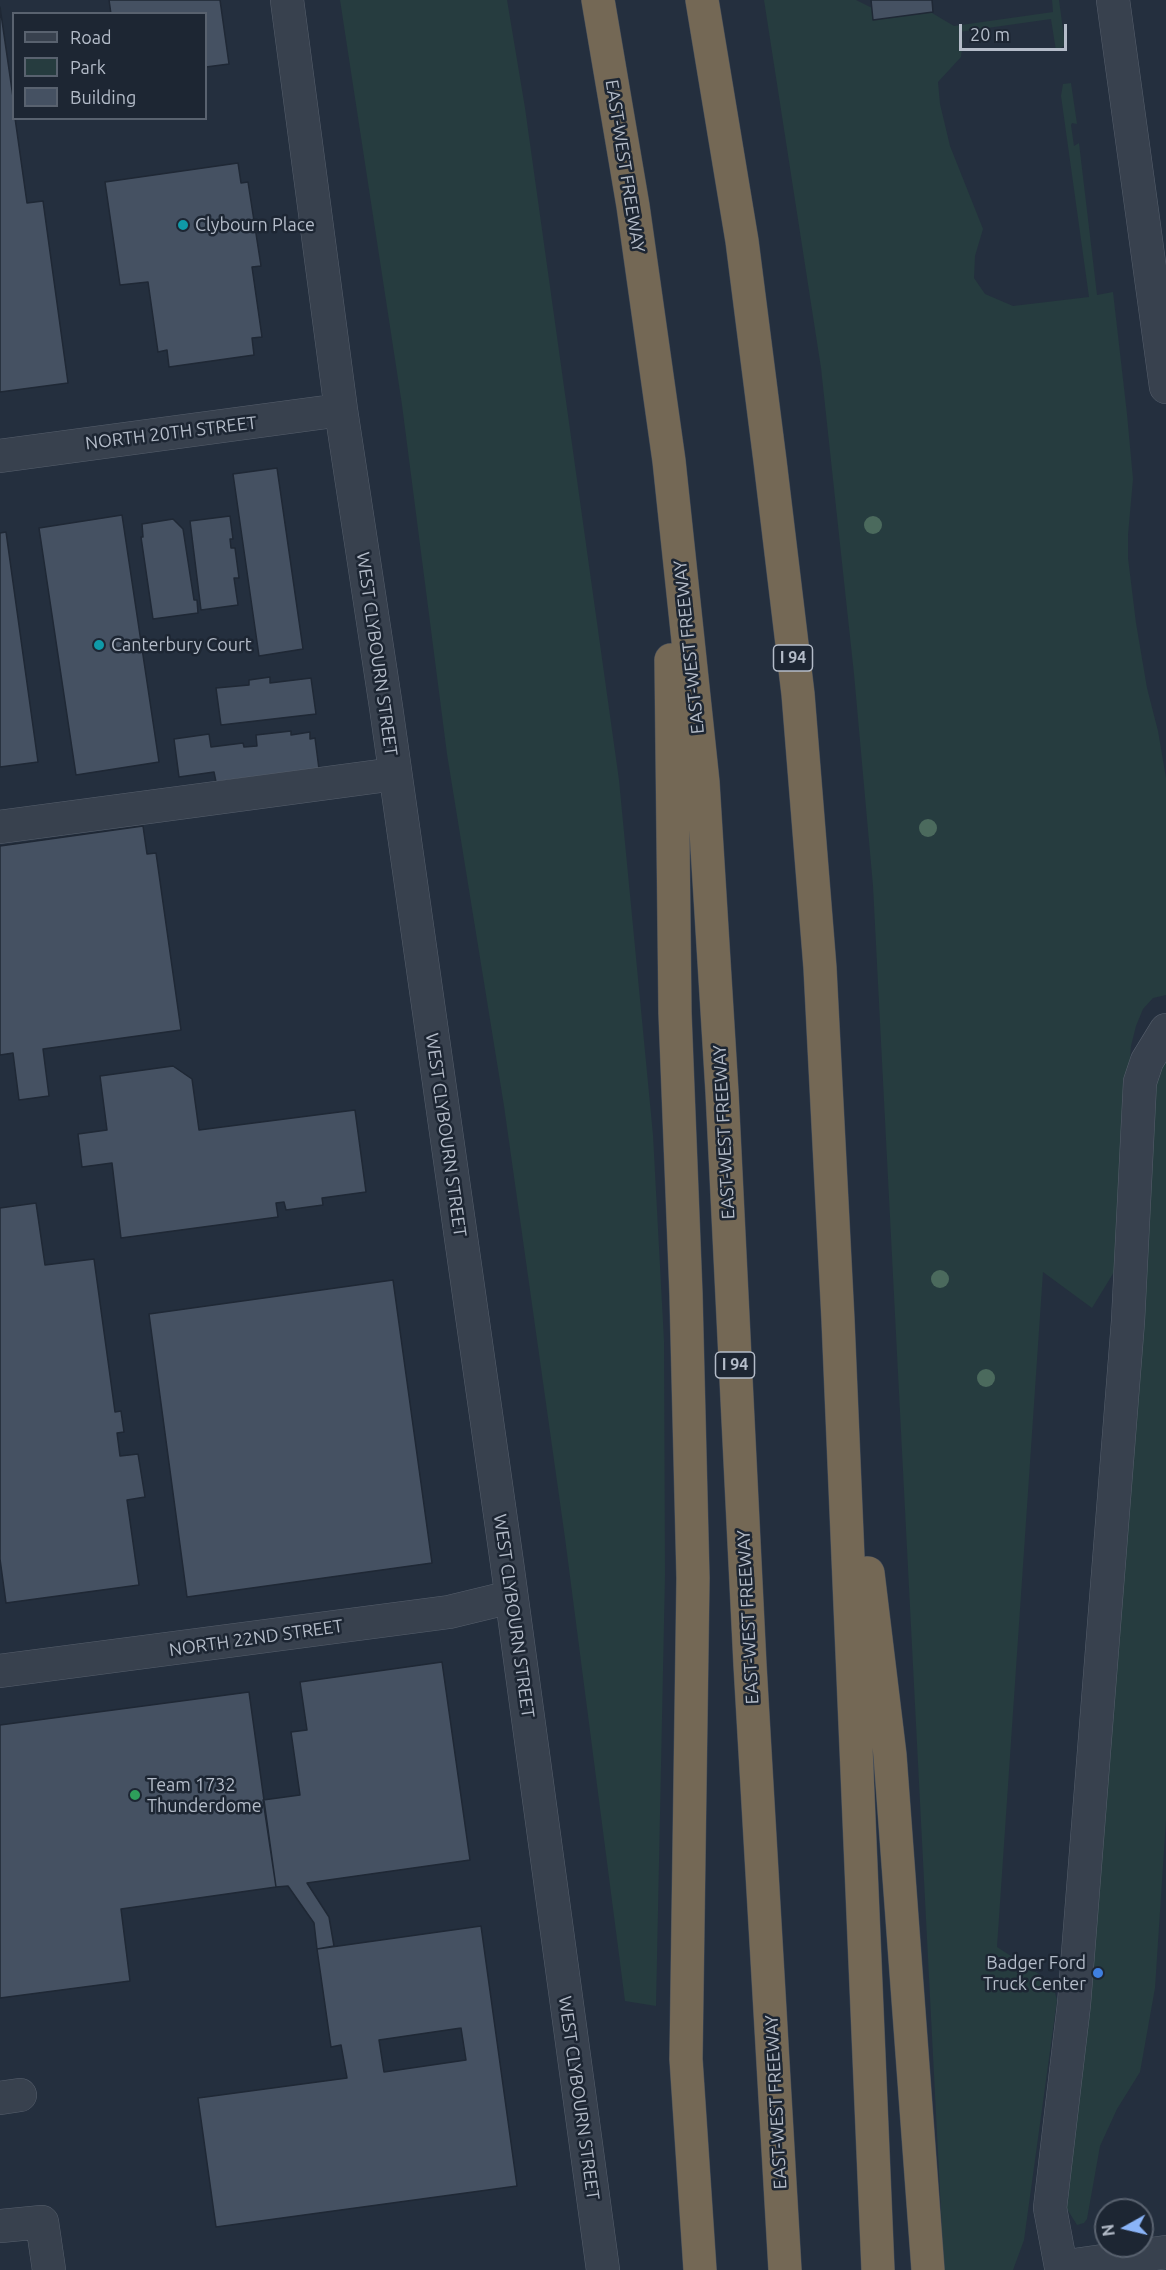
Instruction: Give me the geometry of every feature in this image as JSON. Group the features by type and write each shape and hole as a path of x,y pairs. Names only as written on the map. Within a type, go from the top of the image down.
{"highway":[{"name":"EAST-WEST FREEWAY","path":"598,0 633,206 669,460 703,782 722,1092 750,1665 785,2270"},
{"name":"I 94","path":"702,0 742,241 798,694 820,968 838,1320 878,2270"},
{"path":"669,460 675,1013 686,1294 693,1578 687,2059 700,2270"},
{"path":"838,1320 890,1755 928,2270"}],"street":[{"name":"WEST CLYBOURN STREET","path":"286,0 341,410 395,774 511,1597 603,2270"},
{"path":"1113,0 1166,387"},
{"name":"NORTH 20TH STREET","path":"0,456 341,410"},
{"path":"0,827 395,774"},
{"path":"1166,1030 1147,1061 1140,1082 1128,1321 1077,1968 1050,2208 1061,2267 1166,2252"},
{"name":"NORTH 22ND STREET","path":"0,1671 449,1612 511,1597"},
{"path":"0,2226 42,2222 50,2270"}],"green space":[{"path":"340,0 507,0 525,108 619,780 653,1135 664,1341 665,1575 656,2006 625,2001 565,1538 504,1106 447,754 402,405"},
{"path":"764,0 856,0 872,8 927,10 954,26 1053,12 1052,0 1059,0 1065,45 1056,51 1051,19 959,32 963,41 961,57 938,82 940,104 950,146 983,229 975,256 974,278 985,294 1013,306 1089,297 1061,96 1063,84 1071,83 1077,124 1072,123 1071,125 1074,146 1079,143 1097,295 1113,292 1127,414 1133,479 1128,558 1147,688 1158,731 1166,778 1166,995 1153,998 1143,1009 1131,1046 1114,1272 1092,1308 1043,1272 997,1947 1045,1978 1053,1986 1057,2000 1024,2240 1013,2270 944,2270 873,886 854,674 821,368"},
{"path":"1166,1050 1166,1820 1155,1988 1140,2072 1117,2109 1100,2146 1087,2219 1084,2223 1077,2225 1067,2209 1067,2199 1155,1079"}],"building":[{"path":"109,0 220,0 229,64 207,67 207,12 111,12"},
{"path":"871,0 932,0 933,12 873,20"},
{"path":"0,7 12,90 12,120 15,120 27,203 43,201 68,383 0,392"},
{"name":"Clybourn Place","path":"238,163 241,183 248,182 261,266 252,267 262,337 252,338 254,355 169,367 167,350 158,352 148,282 120,285 105,182"},
{"path":"277,468 303,649 259,656 233,474"},
{"name":"Canterbury Court","path":"122,515 159,762 76,775 39,528"},
{"path":"230,516 233,539 230,539 231,548 235,548 239,578 234,578 238,605 201,610 190,521"},
{"path":"173,519 183,529 198,613 153,619 141,537 143,537 142,524"},
{"path":"6,532 38,762 0,767 0,533"},
{"path":"270,677 270,683 311,678 316,714 221,725 216,688 249,685 249,680"},
{"path":"291,731 291,735 310,732 310,739 315,738 319,769 216,782 214,772 179,777 174,739 209,734 211,747 243,743 244,747 257,746 256,735"},
{"path":"143,826 147,854 156,853 181,1030 43,1049 49,1096 19,1100 13,1053 0,1055 0,846"},
{"path":"173,1066 192,1079 199,1130 355,1110 366,1192 322,1198 323,1205 286,1210 284,1202 276,1203 278,1217 121,1238 112,1163 82,1167 78,1134 107,1130 100,1076"},
{"path":"36,1203 45,1265 94,1259 115,1412 121,1411 124,1432 117,1433 120,1456 138,1454 145,1497 127,1500 139,1585 6,1603 0,1559 0,1208"},
{"path":"393,1280 432,1563 187,1597 149,1314"},
{"path":"442,1662 470,1860 307,1883 329,1917 334,1946 317,1949 314,1923 288,1886 276,1887 263,1800 300,1795 291,1732 307,1730 300,1682"},
{"path":"249,1692 276,1887 121,1909 130,1981 0,1998 0,1725"},
{"path":"481,1926 517,2186 216,2227 198,2098 347,2078 341,2045 331,2047 317,1949","holes":["461,2028 466,2060 384,2072 379,2040"]}],"place":[{"name":"Clybourn Place","path":"183,225"},
{"name":"Canterbury Court","path":"99,645"},
{"name":"Team 1732 Thunderdome","path":"135,1795"},
{"name":"Badger Ford Truck Center","path":"1098,1973"}]}
